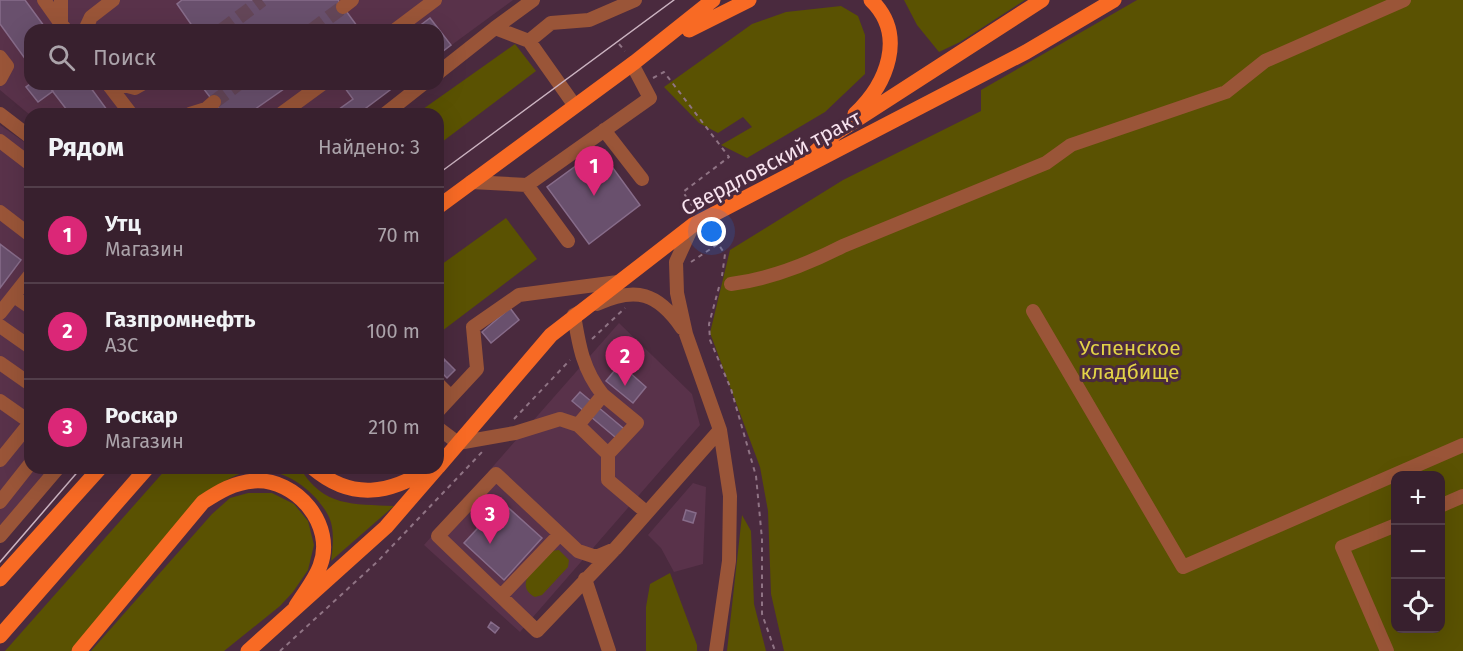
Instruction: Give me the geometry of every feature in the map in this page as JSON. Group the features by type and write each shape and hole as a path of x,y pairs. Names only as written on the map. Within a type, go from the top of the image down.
{"main road":[{"path":"444,202 633,63 713,0"},
{"path":"633,63 711,16 748,0"},
{"name":"Свердловский тракт","path":"836,133 866,104 885,75 891,55 887,19 871,0"},
{"path":"785,179 836,133 1042,0"},
{"name":"Свердловский тракт","path":"444,459 551,335 574,315 697,223 1026,52 1114,0"},
{"path":"0,579 95,474"},
{"path":"0,636 141,474"},
{"path":"322,474 338,485 358,490 384,490 408,482 421,474"},
{"name":"Свердловский тракт","path":"248,651 386,527 431,474"},
{"path":"79,651 203,502 226,486 256,481 279,484 301,498 317,517 323,543 321,565 296,606"}],"street":[{"path":"44,0 61,24"},
{"path":"61,0 63,24"},
{"path":"88,24 91,17 113,0"},
{"path":"403,24 435,0"},
{"path":"444,68 533,0"},
{"path":"529,41 551,23 589,20 635,0"},
{"path":"731,284 751,282 814,261 843,246 1046,163 1071,145 1226,92 1265,61 1404,0"},
{"path":"495,28 529,41 575,106"},
{"path":"0,57 7,66 0,79"},
{"path":"471,182 527,185 650,98 633,63"},
{"path":"113,90 127,108"},
{"path":"289,108 314,90"},
{"path":"393,108 415,90"},
{"path":"207,108 214,102"},
{"path":"0,114 24,132"},
{"path":"604,130 642,179"},
{"path":"0,141 24,159"},
{"path":"527,185 568,241"},
{"path":"0,212 24,230"},
{"path":"697,223 676,262 677,293 687,334 720,430 730,496 729,561 716,651"},
{"path":"444,404 477,369 473,327 519,295 618,282"},
{"path":"0,314 24,283"},
{"path":"646,512 608,480 608,454 637,423 603,395 590,379 582,359 574,315 612,297 642,293 658,300 687,334"},
{"path":"14,296 24,303"},
{"path":"1034,311 1183,567 1463,445"},
{"path":"0,326 24,343"},
{"path":"0,363 24,380"},
{"path":"444,390 450,396"},
{"path":"578,425 603,395"},
{"path":"0,401 24,419"},
{"path":"444,432 458,443 515,433 560,420 578,425 608,454"},
{"path":"0,460 6,441 24,428"},
{"path":"615,549 596,557 578,551 496,474 438,536 537,631 615,549 720,430"},
{"path":"0,502 24,472"},
{"path":"0,536 53,474"},
{"path":"1445,504 1463,496"},
{"path":"1387,651 1342,547 1391,527"},
{"path":"501,596 560,534"},
{"path":"585,579 608,646 594,651"}],"path":[{"path":"619,45 633,63"},
{"path":"647,82 664,72 729,157 683,192 697,223 725,254 724,268 709,324 710,340 731,389 756,476 762,539 762,614 775,651"}],"shaded area":[{"path":"0,0 513,0 444,51 444,24 24,24 24,90 390,90 366,108 24,108 24,110 0,90"},
{"path":"0,125 24,142 24,474 50,474 0,531"},
{"path":"619,323 692,394 700,425 520,632 424,545"},
{"path":"693,483 706,487 703,564 674,572 661,548 648,535"}],"green space":[{"path":"904,0 1025,0 960,42 939,52 917,25"},
{"name":"Успенское кладбище","path":"1137,0 1463,0 1463,651 784,651 771,594 768,511 760,467 710,333 730,250 843,180 981,111 981,90"},
{"path":"841,6 858,16 865,35 865,74 825,112 747,158 721,145 752,127 743,117 718,133 699,123 664,87 752,24 786,12"},
{"path":"515,44 536,71 444,140 444,108 424,108"},
{"path":"506,218 537,259 444,329 444,263"},
{"path":"162,474 240,474 207,493 71,651 5,651"},
{"path":"281,474 304,474 319,490 340,501 394,506 331,561 333,532 328,515 316,498 289,477"},
{"path":"248,493 272,493 294,504 308,521 314,545 308,570 280,606 224,651 91,651 212,514 230,498"},
{"path":"742,515 751,531 754,604 766,651 727,651"},
{"path":"559,550 569,560 568,567 542,595 535,597 528,592 526,586 530,574 551,551"},
{"path":"670,573 697,645 697,651 646,651 646,607 650,584"}],"building":[{"path":"0,0 25,0 43,24 24,24 24,57 0,24"},
{"path":"182,0 338,0 356,24 191,24 177,4"},
{"path":"430,18 435,24 422,24"},
{"path":"444,36 451,45 444,50"},
{"path":"28,90 53,91 38,102"},
{"path":"52,90 92,90 106,108 65,108"},
{"path":"205,90 282,90 257,108 218,108"},
{"path":"346,90 390,90 366,108 341,108 353,99"},
{"path":"599,149 640,205 589,244 547,187"},
{"path":"0,244 21,260 0,288"},
{"path":"510,308 519,320 491,343 482,332"},
{"path":"444,361 455,370 447,378 444,375"},
{"path":"620,364 646,387 633,403 606,381"},
{"path":"580,392 629,433 621,442 572,401"},
{"path":"502,502 542,538 504,580 464,543"},
{"path":"686,510 696,513 693,523 683,520"},
{"path":"491,622 499,628 495,633 488,627"}],"tunnel":[{"path":"230,24 262,0"},
{"path":"320,24 343,7"},
{"path":"214,102 230,90"}],"tram line":[{"path":"444,170 674,0"},
{"path":"0,562 76,474"}],"place":[{"name":"Утц","path":"594,196"},
{"name":"Газпромнефть","path":"625,386"},
{"name":"Роскар","path":"490,544"}]}
